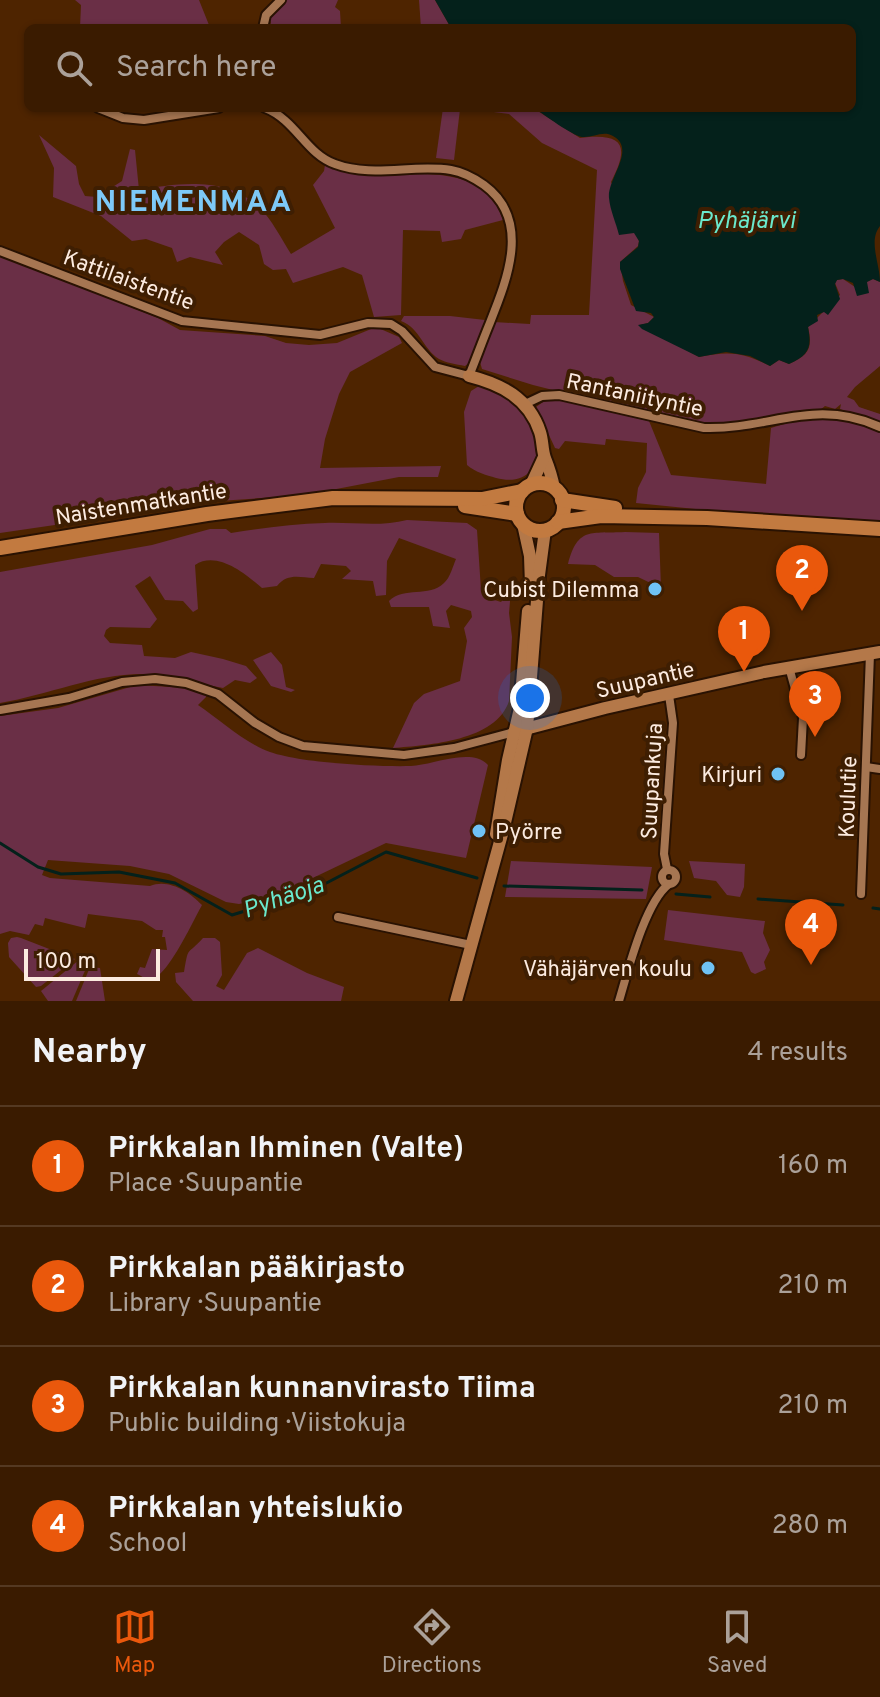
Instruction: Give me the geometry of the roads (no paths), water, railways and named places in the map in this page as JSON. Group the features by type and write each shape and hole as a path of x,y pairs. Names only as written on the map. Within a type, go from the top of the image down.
{"main road":[{"path":"456,1001 504,827 527,728 539,575 552,526 563,511 544,457 540,431 525,404 498,385 469,376"},
{"path":"493,861 499,806 520,708 531,575 517,503 544,457"},
{"path":"526,488 542,483 558,494 589,505 707,518"},
{"name":"Naistenmatkantie","path":"0,548 207,514 333,498 482,499 526,488"},
{"name":"Naistenmatkantie","path":"289,505 465,506 520,519"},
{"path":"520,519 534,530 601,516 707,518 880,529"},
{"name":"Suupantie","path":"514,732 789,667 875,653"}],"street":[{"path":"264,24 266,15 281,0"},
{"path":"108,112 123,118 144,120 194,112"},
{"path":"273,112 286,119 320,156 335,164 368,170 456,171 496,194 510,220 511,261 503,290 469,376"},
{"name":"Kattilaistentie","path":"0,251 182,321 320,335 368,323 391,324 402,331 435,367 469,376"},
{"name":"Rantaniityntie","path":"525,404 542,396 559,395 704,428 728,429 790,415 822,413 839,414 880,427"},
{"name":"Koulutie","path":"861,894 875,653"},
{"path":"789,667 803,718 801,755"},
{"path":"0,710 69,698 122,682 155,679 186,683 218,694 268,731 303,746 404,755 454,748 514,732"},
{"name":"Suupankuja","path":"619,1001 652,904 661,890 677,877 674,871 667,869 664,854 673,723 669,695"},
{"path":"866,767 880,769"},
{"path":"338,917 471,945"}],"water":[{"name":"Pyhäjärvi","path":"435,0 880,0 880,226 875,246 880,282 873,279 867,282 869,293 857,296 853,283 837,280 835,284 840,299 828,315 824,312 817,315 818,321 808,327 808,350 789,364 779,360 770,366 750,356 726,352 699,357 642,329 638,325 648,323 654,317 651,313 636,311 620,269 620,262 638,247 639,241 634,233 619,235 609,198 622,156 620,142 605,134 582,137 540,112 856,112 856,24 449,24"}],"waterway":[{"name":"Pyhäoja","path":"0,843 38,867 61,874 119,872 175,883 232,915 313,890 386,852 477,878"},
{"name":"Pyhäoja","path":"504,886 642,890"},
{"name":"Pyhäoja","path":"676,894 710,897"},
{"name":"Pyhäoja","path":"758,899 843,905"},
{"name":"Pyhäoja","path":"873,908 880,909"}],"place":[{"name":"Cubist Dilemma","path":"655,589"},
{"name":"Pirkkalan pääkirjasto","path":"802,611"},
{"name":"Pirkkalan Ihminen (Valte)","path":"744,672"},
{"name":"Pirkkalan kunnanvirasto Tiima","path":"815,737"},
{"name":"Kirjuri","path":"778,774"},
{"name":"Pyörre","path":"479,831"},
{"name":"Pirkkalan yhteislukio","path":"811,965"},
{"name":"Vähäjärven koulu","path":"708,968"}],"district":[{"name":"NIEMENMAA","path":"194,201"}]}
